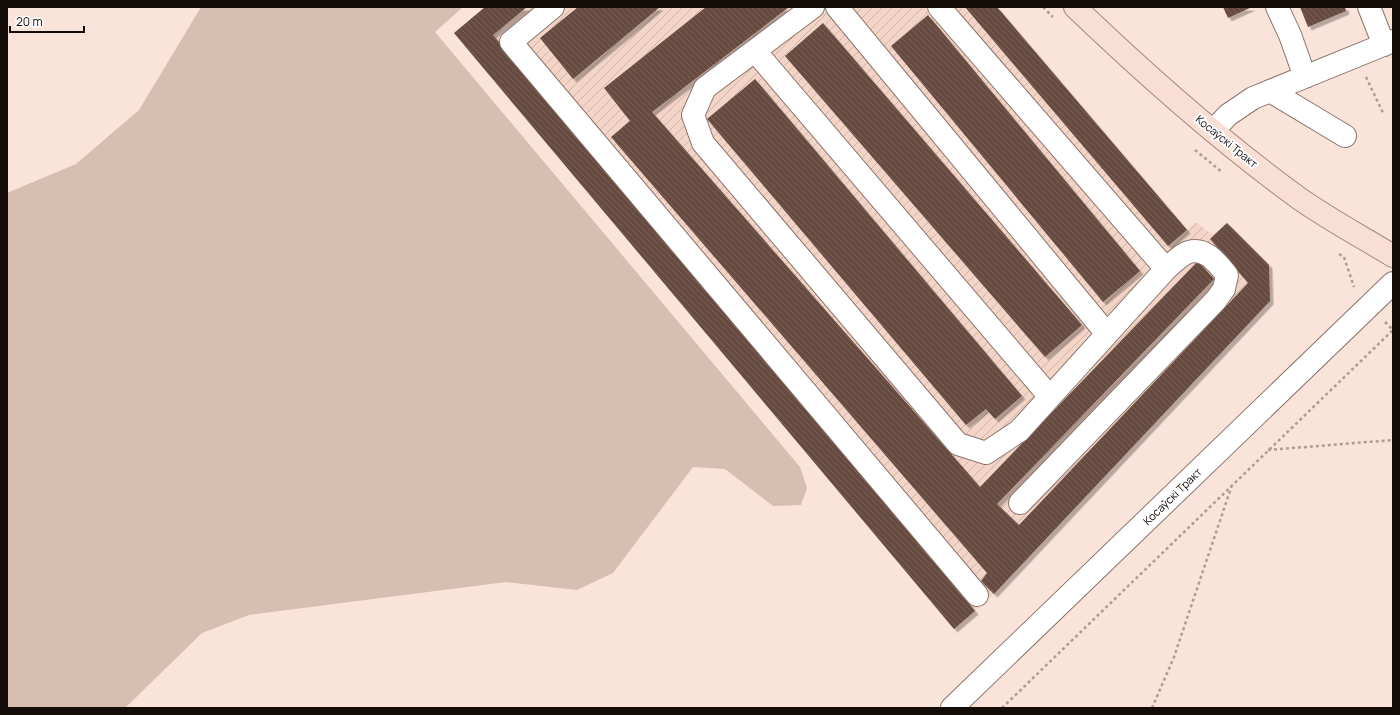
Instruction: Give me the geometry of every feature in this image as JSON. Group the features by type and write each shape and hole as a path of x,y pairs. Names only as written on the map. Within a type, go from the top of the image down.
{"main road":[{"name":"Косаўскі Тракт","path":"1075,7 1110,41 1213,131 1301,199 1393,256"}],"street":[{"path":"553,7 511,42 977,595"},
{"path":"813,7 705,88 693,115 703,143 958,444 986,453 1019,431 1166,269 1188,252 1203,252 1216,262 1227,275 1224,289 1020,503"},
{"path":"837,7 1107,334"},
{"path":"939,7 1166,269"},
{"path":"1277,7 1290,35 1305,77"},
{"path":"1213,131 1228,114 1253,98 1389,43 1369,7"},
{"path":"755,51 1050,397"},
{"path":"1270,92 1345,136"},
{"name":"Косаўскі Тракт","path":"952,708 1393,283"}],"path":[{"path":"1356,56 1384,115"},
{"path":"1002,708 1393,330"},
{"path":"1268,450 1393,440"},
{"path":"1152,708 1174,657 1232,484"}],"shaded area":[{"path":"201,7 463,7 435,32 800,467 807,488 801,505 773,506 725,469 693,467 613,573 577,590 506,582 249,615 202,633 125,708 7,708 7,193 76,164 139,110"},
{"path":"485,7 997,7 1187,230 1196,222 1213,235 1227,223 1269,265 1270,301 994,594 954,629 454,33"}],"building":[{"path":"485,7 527,7 493,35 975,611 954,629 454,33"},
{"path":"578,7 660,7 573,79 540,38"},
{"path":"706,7 789,7 652,112 980,487 1198,261 1214,279 997,504 1019,525 1248,283 1210,239 1227,223 1269,265 1270,301 994,594 981,581 987,573 611,137 630,121 604,88"},
{"path":"965,7 997,7 1187,230 1168,246"},
{"path":"1223,7 1252,7 1228,18"},
{"path":"1300,7 1345,7 1346,11 1308,27"},
{"path":"928,15 1140,271 1103,302 891,46"},
{"path":"823,23 1082,325 1045,357 785,56"},
{"path":"755,79 1022,396 995,419 986,409 966,425 707,119"}]}
